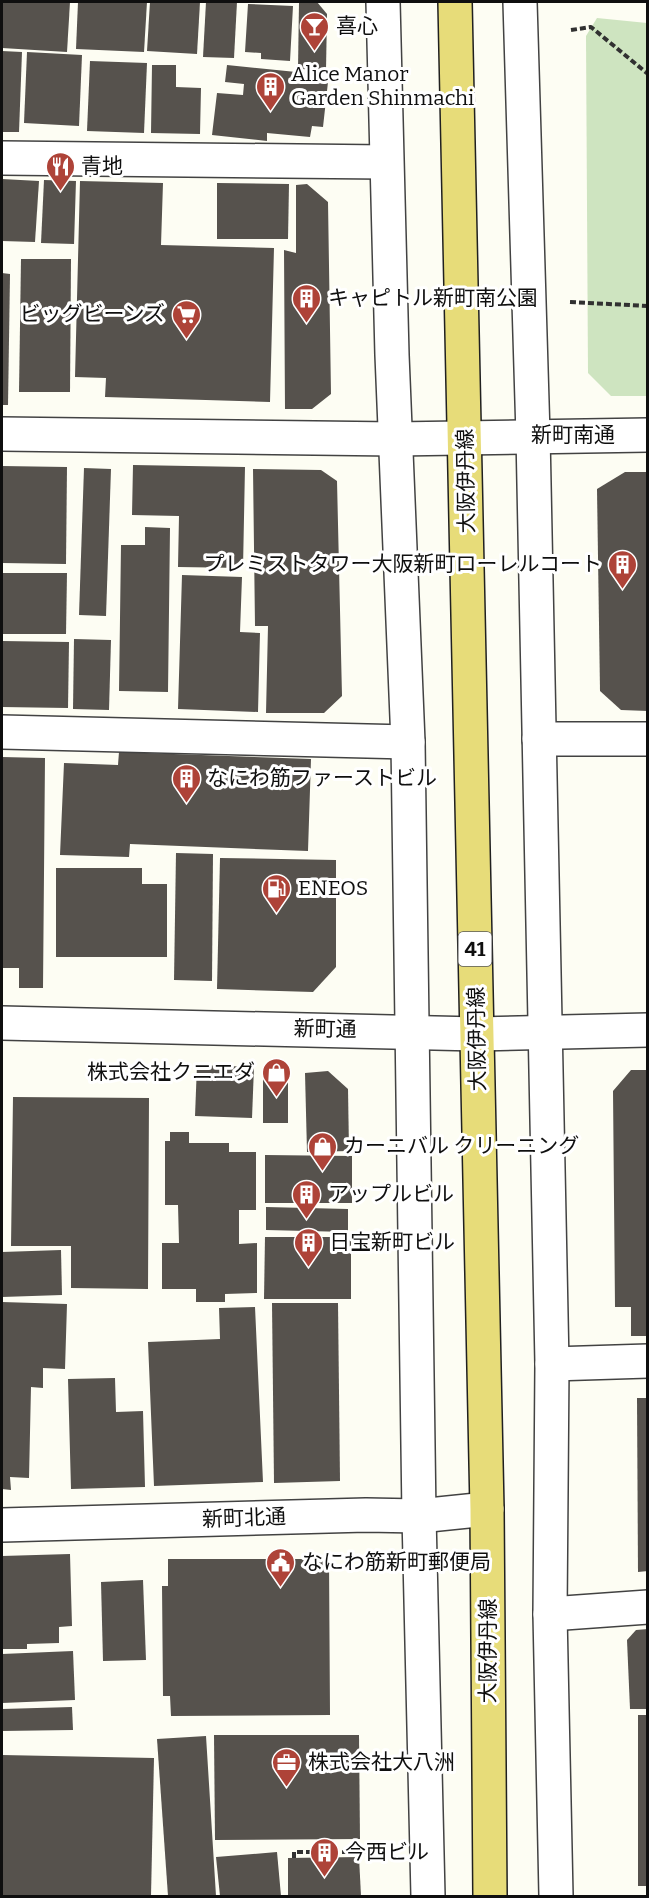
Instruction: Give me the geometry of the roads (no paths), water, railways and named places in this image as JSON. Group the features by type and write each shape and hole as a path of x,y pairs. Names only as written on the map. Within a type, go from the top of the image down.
{"main road":[{"name":"大阪伊丹線","path":"455,2 487,1509 490,1896"}],"street":[{"path":"383,2 395,439 408,742 419,1516 428,1896"},
{"path":"520,2 533,435 552,1364 550,1614 556,1896"},
{"path":"2,158 386,162"},
{"name":"新町南通","path":"2,434 395,439 533,435 648,435"},
{"path":"2,732 408,742"},
{"path":"539,739 648,739"},
{"name":"新町通","path":"2,1023 477,1034 648,1029"},
{"path":"552,1364 648,1361"},
{"name":"新町北通","path":"2,1525 366,1515 419,1516 487,1509"},
{"path":"550,1614 648,1607"}],"place":[{"name":"喜心","path":"315,52"},
{"name":"Alice Manor Garden Shinmachi","path":"270,112"},
{"name":"青地","path":"60,192"},
{"name":"キャピトル新町南公園","path":"307,324"},
{"name":"ビッグビーンズ","path":"186,340"},
{"name":"プレミストタワー大阪新町ローレルコート","path":"623,590"},
{"name":"なにわ筋ファーストビル","path":"186,804"},
{"name":"ENEOS","path":"277,914"},
{"name":"株式会社クニエダ","path":"276,1098"},
{"name":"カーニバル クリーニング","path":"323,1172"},
{"name":"アップルビル","path":"307,1220"},
{"name":"日宝新町ビル","path":"308,1268"},
{"name":"なにわ筋新町郵便局","path":"281,1588"},
{"name":"株式会社大八洲","path":"287,1788"},
{"name":"今西ビル","path":"324,1878"}]}
